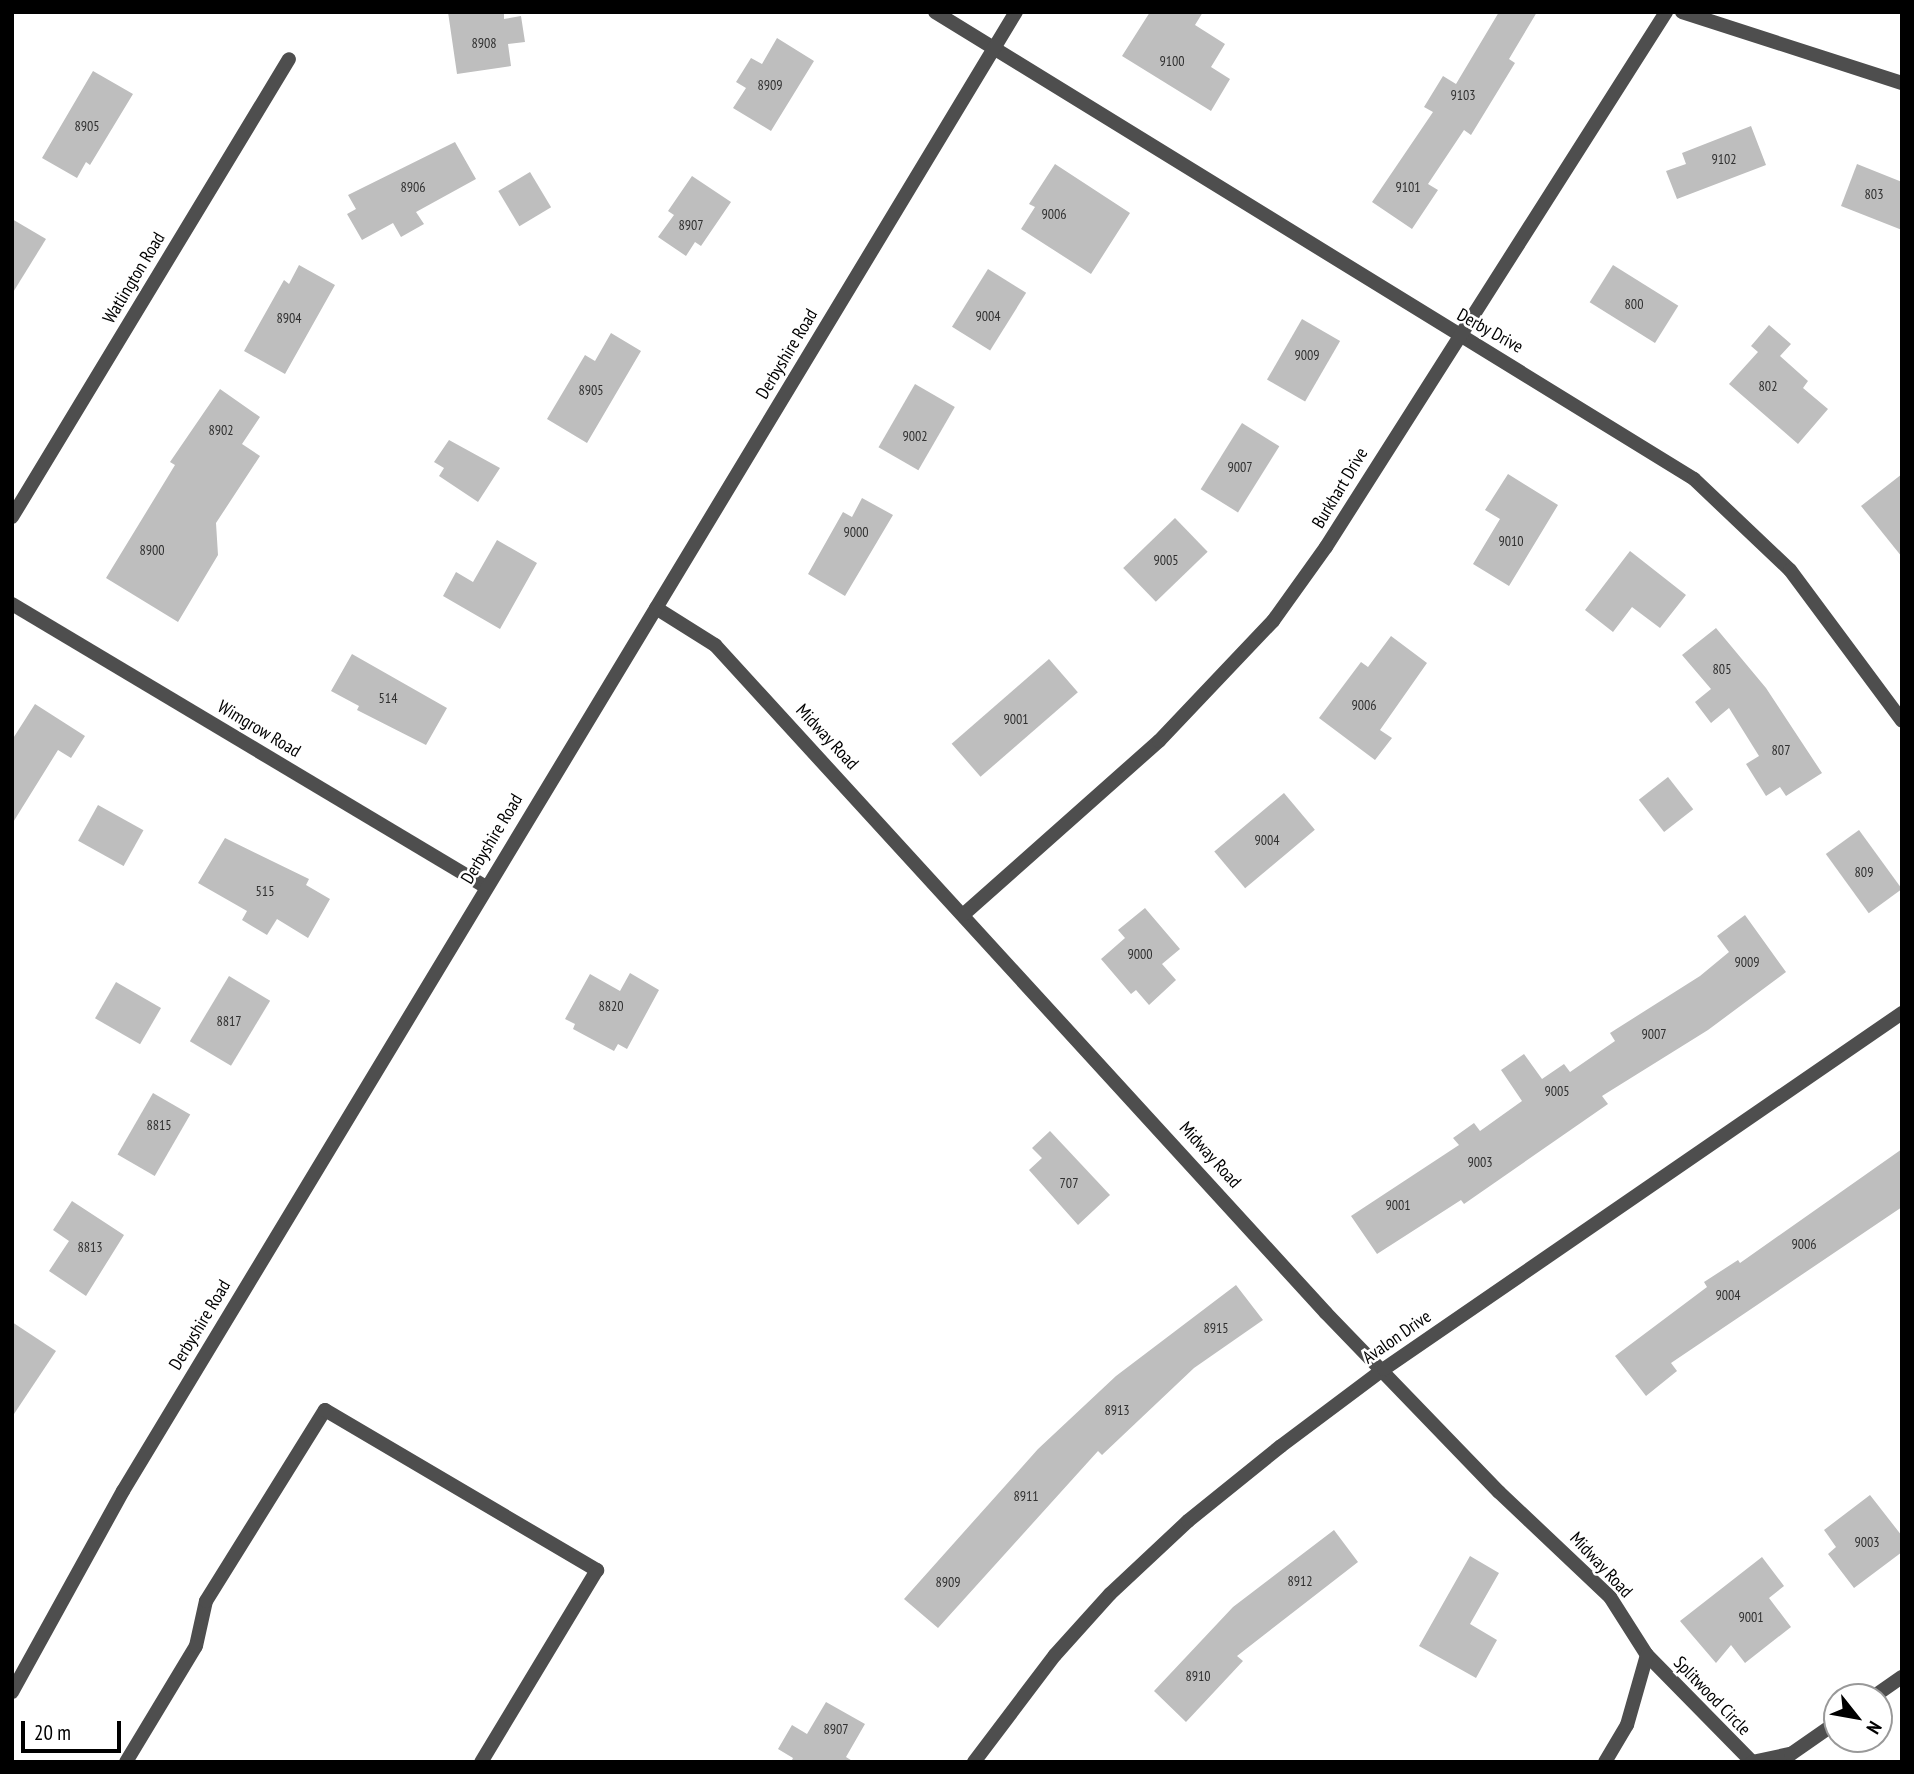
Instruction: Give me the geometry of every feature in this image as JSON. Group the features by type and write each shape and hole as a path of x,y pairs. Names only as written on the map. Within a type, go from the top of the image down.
{"street":[{"name":"Derby Drive","path":"935,12 1457,336 1528,374 1694,480 1790,570 1902,721"},
{"name":"Derbyshire Road","path":"12,1692 122,1492 1016,12"},
{"name":"Burkhart Drive","path":"964,914 1159,741 1273,621 1326,547 1457,336 1666,12"},
{"path":"1682,12 1902,83"},
{"name":"Watlington Road","path":"12,517 289,59"},
{"name":"Wimgrow Road","path":"12,604 486,887"},
{"name":"Midway Road","path":"656,608 715,645 1326,1312 1384,1369 1499,1492 1610,1597 1647,1655"},
{"name":"Avalon Drive","path":"974,1762 1055,1655 1110,1594 1188,1521 1384,1369 1902,1013"},
{"path":"126,1762 196,1646 206,1601 325,1410 597,1570 481,1762"},
{"path":"1605,1762 1627,1725 1647,1655"},
{"name":"Splitwood Circle","path":"1647,1655 1752,1762 1791,1754 1823,1732"}],"building":[{"path":"448,12 504,12 504,19 521,16 525,42 508,44 511,66 457,74"},
{"path":"1150,12 1203,12 1195,25 1225,44 1211,67 1230,79 1211,111 1122,56"},
{"path":"1499,12 1537,12 1509,59 1515,63 1471,135 1464,130 1428,184 1438,190 1412,229 1372,202 1433,112 1424,107 1443,76 1456,84"},
{"path":"777,38 814,61 771,131 733,108 746,88 736,82 751,58 762,64"},
{"path":"93,71 133,94 90,165 86,162 77,178 42,158"},
{"path":"1751,126 1766,165 1677,199 1666,171 1686,164 1682,153"},
{"path":"455,142 476,179 416,212 424,224 401,237 393,223 362,240 347,214 356,209 348,195"},
{"path":"1055,164 1130,213 1091,274 1021,229 1035,207 1029,204"},
{"path":"1857,164 1902,182 1902,230 1841,206"},
{"path":"530,172 551,207 519,226 498,191"},
{"path":"692,176 731,202 701,246 695,242 686,256 658,237 674,215 668,211"},
{"path":"12,219 46,239 12,294"},
{"path":"299,265 335,285 285,374 244,351 284,280 289,284"},
{"path":"1613,265 1678,306 1655,343 1590,302"},
{"path":"988,269 1026,293 990,351 952,327"},
{"path":"1302,319 1340,341 1305,402 1267,380"},
{"path":"1769,325 1791,344 1780,356 1808,381 1803,388 1828,409 1798,444 1729,384 1758,352 1751,346"},
{"path":"611,333 641,351 587,443 547,419 585,355 595,361"},
{"path":"915,384 955,407 918,470 878,447"},
{"path":"220,389 260,417 242,444 260,456 216,523 218,555 178,622 106,578 175,465 170,462"},
{"path":"1242,423 1279,446 1238,512 1201,489"},
{"path":"449,440 500,468 478,502 439,476 444,468 434,462"},
{"path":"1508,474 1558,505 1509,586 1473,564 1500,519 1485,510"},
{"path":"1902,474 1902,557 1861,506"},
{"path":"862,498 893,515 845,596 808,574 843,512 852,517"},
{"path":"1175,518 1208,552 1156,602 1123,568"},
{"path":"497,540 537,563 500,629 443,596 456,572 473,582"},
{"path":"1630,551 1686,595 1660,628 1632,607 1613,632 1585,610"},
{"path":"1716,628 1766,688 1822,773 1786,796 1780,787 1766,796 1746,764 1759,756 1729,708 1711,723 1695,702 1711,689 1682,655"},
{"path":"1391,636 1427,663 1380,730 1392,738 1375,760 1319,718 1361,662 1368,667"},
{"path":"352,654 447,708 426,745 357,710 359,706 331,691"},
{"path":"1049,659 1078,692 981,777 952,744"},
{"path":"35,704 85,736 71,758 58,750 12,824 12,740"},
{"path":"1668,777 1693,809 1664,832 1639,800"},
{"path":"1284,793 1315,830 1245,888 1214,851"},
{"path":"98,805 143,830 124,866 78,841"},
{"path":"1859,830 1902,889 1869,913 1826,854"},
{"path":"225,838 309,879 306,885 330,899 308,938 277,919 267,935 242,920 247,911 198,883"},
{"path":"1145,908 1180,949 1162,964 1176,980 1149,1005 1136,990 1131,994 1101,959 1125,938 1118,930"},
{"path":"1745,915 1786,972 1708,1030 1602,1096 1608,1104 1464,1204 1461,1200 1377,1254 1351,1216 1459,1145 1453,1138 1474,1123 1480,1131 1522,1101 1501,1070 1524,1054 1542,1079 1564,1064 1570,1072 1615,1041 1610,1033 1700,976 1729,952 1717,936"},
{"path":"630,973 659,990 627,1049 618,1044 614,1051 573,1029 575,1024 565,1019 590,974 620,991"},
{"path":"229,976 270,1001 231,1066 190,1041"},
{"path":"116,982 161,1008 140,1044 95,1018"},
{"path":"153,1093 190,1114 155,1176 117,1154"},
{"path":"1050,1131 1110,1195 1078,1225 1029,1170 1042,1158 1032,1148"},
{"path":"1902,1149 1902,1207 1671,1363 1677,1371 1646,1396 1615,1356 1707,1287 1704,1282 1738,1260 1740,1263"},
{"path":"72,1201 124,1235 86,1296 49,1271 69,1241 53,1230"},
{"path":"1236,1285 1263,1320 1194,1368 1102,1455 1098,1451 938,1628 904,1599 1038,1449 1116,1376"},
{"path":"12,1322 56,1351 12,1417"},
{"path":"1870,1495 1902,1536 1902,1552 1854,1588 1828,1554 1836,1547 1824,1530"},
{"path":"1334,1530 1358,1562 1237,1656 1243,1661 1186,1722 1154,1691 1233,1607"},
{"path":"1470,1556 1499,1573 1470,1624 1497,1640 1476,1678 1419,1646"},
{"path":"1762,1557 1784,1586 1769,1598 1791,1627 1745,1663 1731,1645 1716,1663 1680,1621"},
{"path":"826,1702 865,1724 846,1757 854,1762 791,1762 793,1758 778,1749 792,1725 807,1734"}]}
